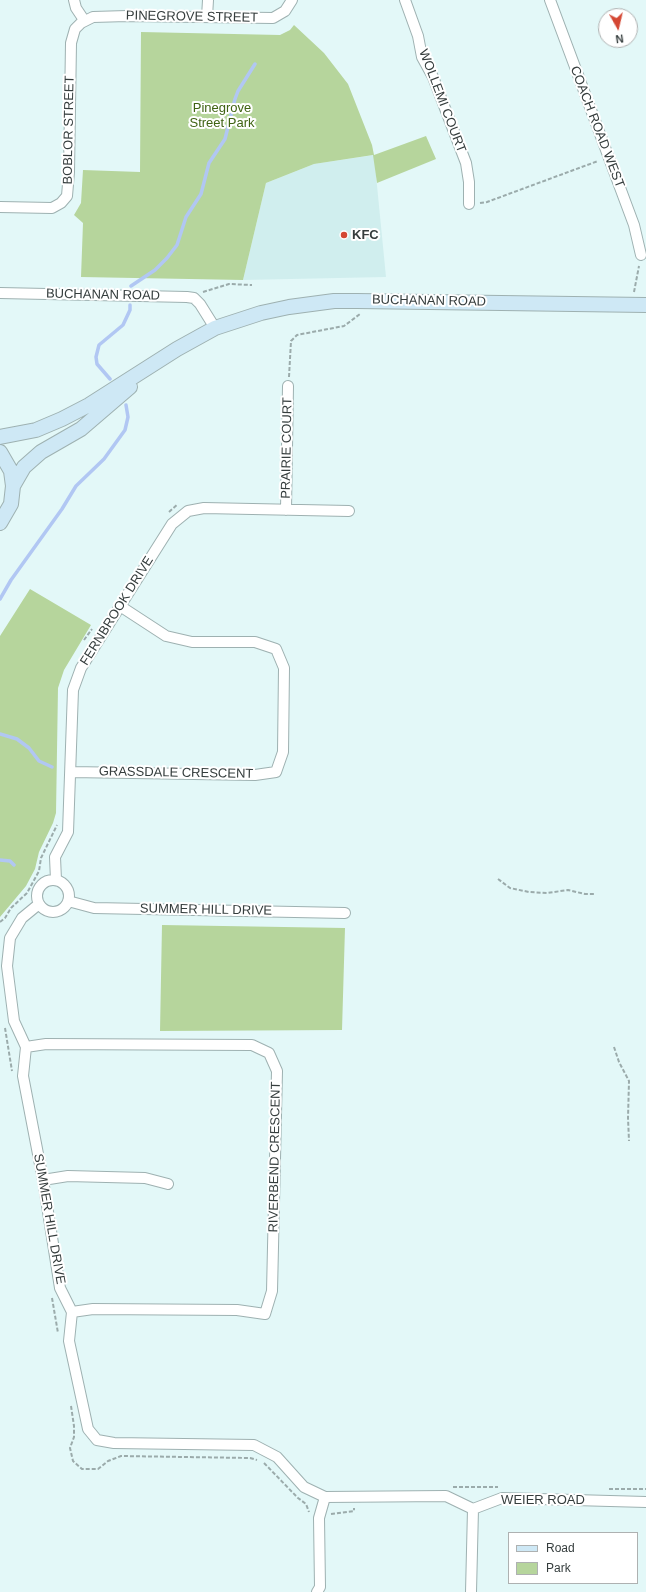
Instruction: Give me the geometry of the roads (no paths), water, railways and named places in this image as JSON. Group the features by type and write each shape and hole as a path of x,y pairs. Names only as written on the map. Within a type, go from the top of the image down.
{"main road":[{"name":"BUCHANAN ROAD","path":"0,437 36,430 62,420 177,349 215,328 261,313 289,307 334,301 646,304"},
{"name":"BUCHANAN ROAD","path":"13,486 24,467 41,452 81,429 177,349"},
{"path":"0,452 11,471 13,486 11,504 0,523"}],"street":[{"path":"74,0 76,8 84,20"},
{"path":"207,17 208,0"},
{"name":"PINEGROVE STREET","path":"84,20 98,17 127,16 273,18 284,11 292,0"},
{"name":"WOLLEMI COURT","path":"405,0 418,36 422,57 433,77 466,164 469,182 469,204"},
{"name":"COACH ROAD WEST","path":"550,0 634,225 641,255"},
{"name":"BOBLOR STREET","path":"0,208 52,208 61,203 67,196 69,172 71,43 75,29 84,20"},
{"name":"BUCHANAN ROAD","path":"0,293 194,298 204,308 215,328"},
{"name":"PRAIRIE COURT","path":"286,510 288,386"},
{"name":"FERNBROOK DRIVE","path":"56,880 55,857 68,832 73,690 81,668 172,524 188,511 204,508 349,511"},
{"name":"GRASSDALE CRESCENT","path":"71,772 255,776 276,772 283,752 284,668 276,649 255,642 192,642 166,636 120,606"},
{"path":"56,880 62,882 67,888 69,893 68,901 60,910 49,911 39,904 37,898 39,888 47,881 56,880"},
{"name":"SUMMER HILL DRIVE","path":"68,901 94,908 345,913"},
{"path":"26,1047 14,1021 7,966 10,938 22,918 39,904"},
{"name":"RIVERBEND CRESCENT","path":"26,1047 46,1044 252,1045 269,1053 277,1071 272,1291 265,1314 237,1310 93,1308 72,1312"},
{"name":"SUMMER HILL DRIVE","path":"26,1047 23,1076 43,1180 60,1288 72,1312"},
{"path":"43,1180 68,1176 145,1178 168,1184"},
{"path":"72,1312 69,1341 88,1429 97,1440 114,1444 254,1445 277,1457 304,1486 325,1497 354,1498 446,1496 473,1509 472,1592"},
{"path":"317,1592 320,1587 319,1518 325,1497"},
{"name":"WEIER ROAD","path":"473,1509 502,1498 646,1502"}],"waterway":[{"path":"131,286 155,270 177,245 186,217 201,194 209,163 225,139 238,91 255,64"},
{"path":"110,379 97,364 96,357 99,345 123,325 130,310 130,305"},
{"path":"0,599 11,580 62,509 76,486 104,459 125,430 128,417 126,405"},
{"path":"0,734 17,739 29,748 39,761 52,767"},
{"path":"0,860 10,861 14,865"}],"place":[{"name":"KFC","path":"344,235"}],"park label":[{"name":"Pinegrove Street Park","path":"222,116"}]}
